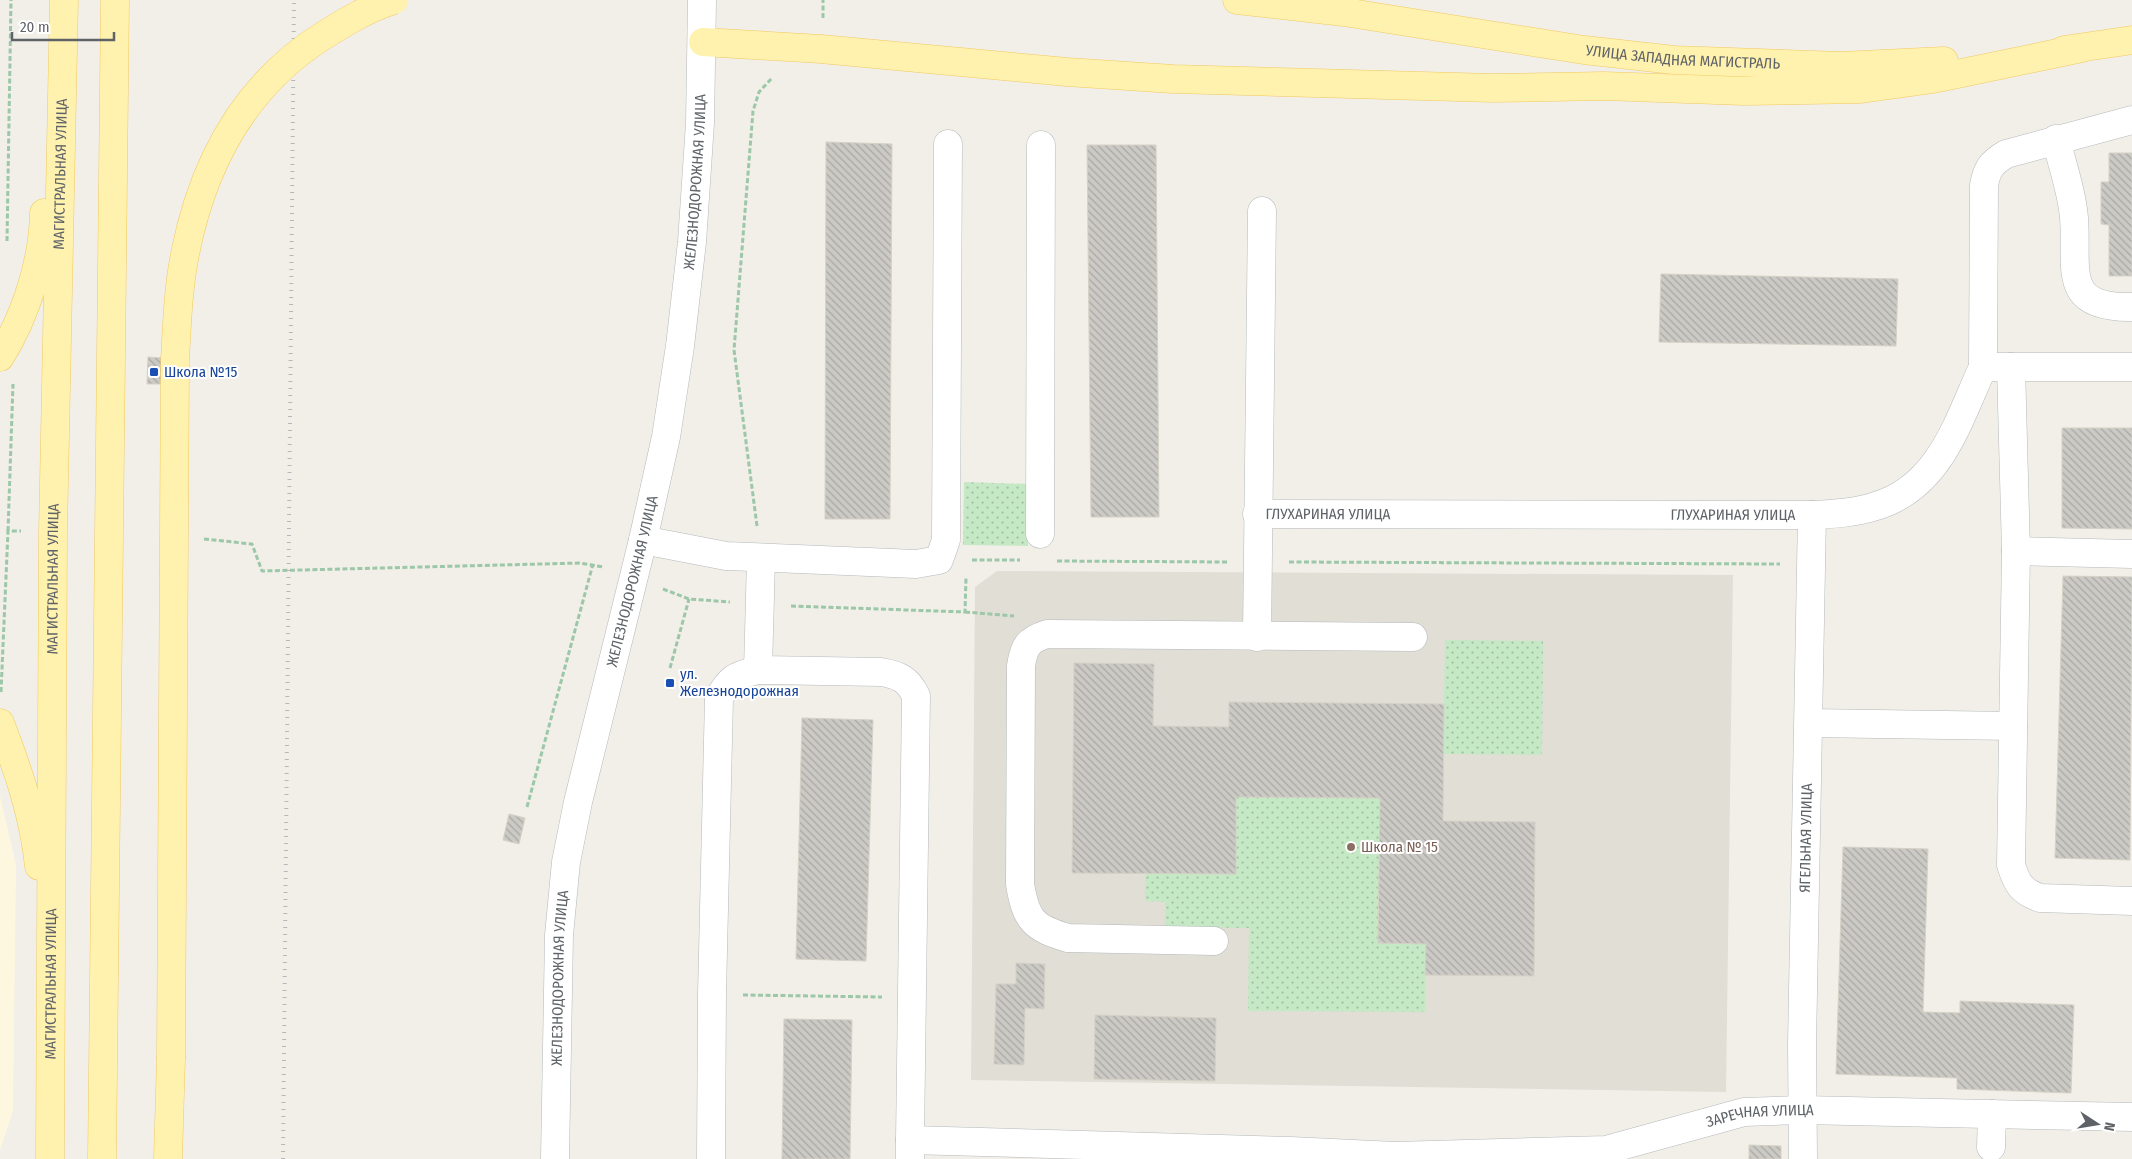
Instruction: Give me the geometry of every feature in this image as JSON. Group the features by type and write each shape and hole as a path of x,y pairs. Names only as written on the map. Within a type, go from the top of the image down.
{"main road":[{"path":"0,357 26,305 37,263 44,220 46,84 59,0"},
{"name":"МАГИСТРАЛЬНАЯ УЛИЦА","path":"50,1159 53,532 64,0"},
{"path":"102,1159 115,0"},
{"path":"168,1159 171,1058 175,360 185,254 202,190 224,140 252,97 302,49 342,24 394,0"},
{"name":"УЛИЦА ЗАПАДНАЯ МАГИСТРАЛЬ","path":"1237,0 1344,12 1584,50 1674,60 1841,66 1980,59 2082,48 2132,40"},
{"path":"703,42 821,49 1067,72 1173,78 1493,88 1604,86 1744,91 1860,89 1933,79 2082,48"},
{"path":"0,723 20,773 38,855 52,986"}],"street":[{"name":"ЖЕЛЕЗНОДОРОЖНАЯ УЛИЦА","path":"555,1159 559,935 566,862 578,802 643,540 666,436 680,346 692,242 703,42 702,0"},
{"path":"2132,120 2006,154 1994,161 1987,169 1984,185 1983,367 2132,367"},
{"path":"2056,139 2072,202 2074,263 2081,291 2097,304 2109,308 2132,307"},
{"path":"643,540 726,556 761,559 916,564 939,560 946,540 948,144"},
{"path":"1040,534 1041,145"},
{"path":"1257,637 1262,211"},
{"name":"ГЛУХАРИНАЯ УЛИЦА","path":"1258,514 1812,516 1849,512 1876,506 1898,497 1924,479 1942,456 1983,367"},
{"path":"2011,367 2016,552 2011,865 2016,883 2029,894 2040,898 2132,901"},
{"name":"ЯГЕЛЬНАЯ УЛИЦА","path":"1804,1159 1802,1110 1812,516"},
{"path":"2016,552 2132,554"},
{"path":"758,670 761,559"},
{"path":"1214,941 1068,938 1045,931 1030,920 1023,903 1020,884 1021,676 1023,653 1032,639 1047,634 1412,637"},
{"path":"711,1159 712,994 719,698 726,684 735,676 758,670 881,672 899,675 911,685 916,696 910,1149"},
{"path":"1809,723 2013,726"},
{"name":"ЗАРЕЧНАЯ УЛИЦА","path":"910,1149 1395,1158 1606,1150 1744,1112 1802,1110 2132,1117"},
{"path":"1990,1147 1992,1114"}],"path":[{"path":"821,49 823,0"},
{"path":"761,559 734,350 753,111 759,92 774,75"},
{"path":"195,538 252,544 262,571 580,562 593,564 527,807"},
{"path":"670,668 689,599"},
{"path":"965,612 1012,614 1032,639"},
{"path":"712,994 912,998"}],"shaded area":[{"name":"Школа № 15","path":"997,571 1733,575 1726,1092 971,1080 975,587"},
{"path":"0,796 16,865 13,1111 0,1150"}],"green space":[{"path":"964,482 1029,484 1028,546 963,545"},
{"path":"1445,640 1543,641 1542,755 1443,754"},
{"path":"1236,797 1380,798 1378,943 1426,944 1425,1012 1248,1011 1249,928 1165,927 1165,902 1145,901 1145,873 1236,874"}],"building":[{"path":"826,142 892,144 890,519 825,519"},
{"path":"1087,145 1156,145 1159,517 1091,517"},
{"path":"2109,153 2132,153 2132,276 2109,276 2109,225 2101,224 2101,182 2109,182"},
{"path":"1661,274 1898,279 1896,346 1659,342"},
{"path":"148,357 164,358 163,384 147,384"},
{"path":"2062,428 2132,428 2132,529 2062,528"},
{"path":"2063,576 2132,577 2130,860 2055,858"},
{"path":"1074,663 1154,664 1153,726 1229,727 1229,702 1444,704 1443,821 1535,822 1534,976 1425,975 1426,944 1378,943 1380,798 1236,797 1236,874 1072,873"},
{"path":"802,718 873,720 866,961 796,959"},
{"path":"509,814 525,818 519,844 503,840"},
{"path":"1843,847 1928,849 1923,1012 1960,1013 1960,1001 2074,1005 2071,1093 1957,1089 1957,1078 1836,1074"},
{"path":"1016,963 1045,964 1044,1009 1025,1008 1024,1065 994,1064 996,984 1016,984"},
{"path":"1095,1015 1216,1018 1215,1081 1094,1079"},
{"path":"784,1019 852,1020 850,1159 782,1159"},
{"path":"1749,1145 1781,1146 1781,1159 1749,1159"}],"railway":[{"path":"283,1159 294,0"}],"place":[{"name":"Школа №15","path":"154,372"},
{"name":"ул. Железнодорожная","path":"670,683"},
{"name":"Школа № 15","path":"1351,847"}]}
